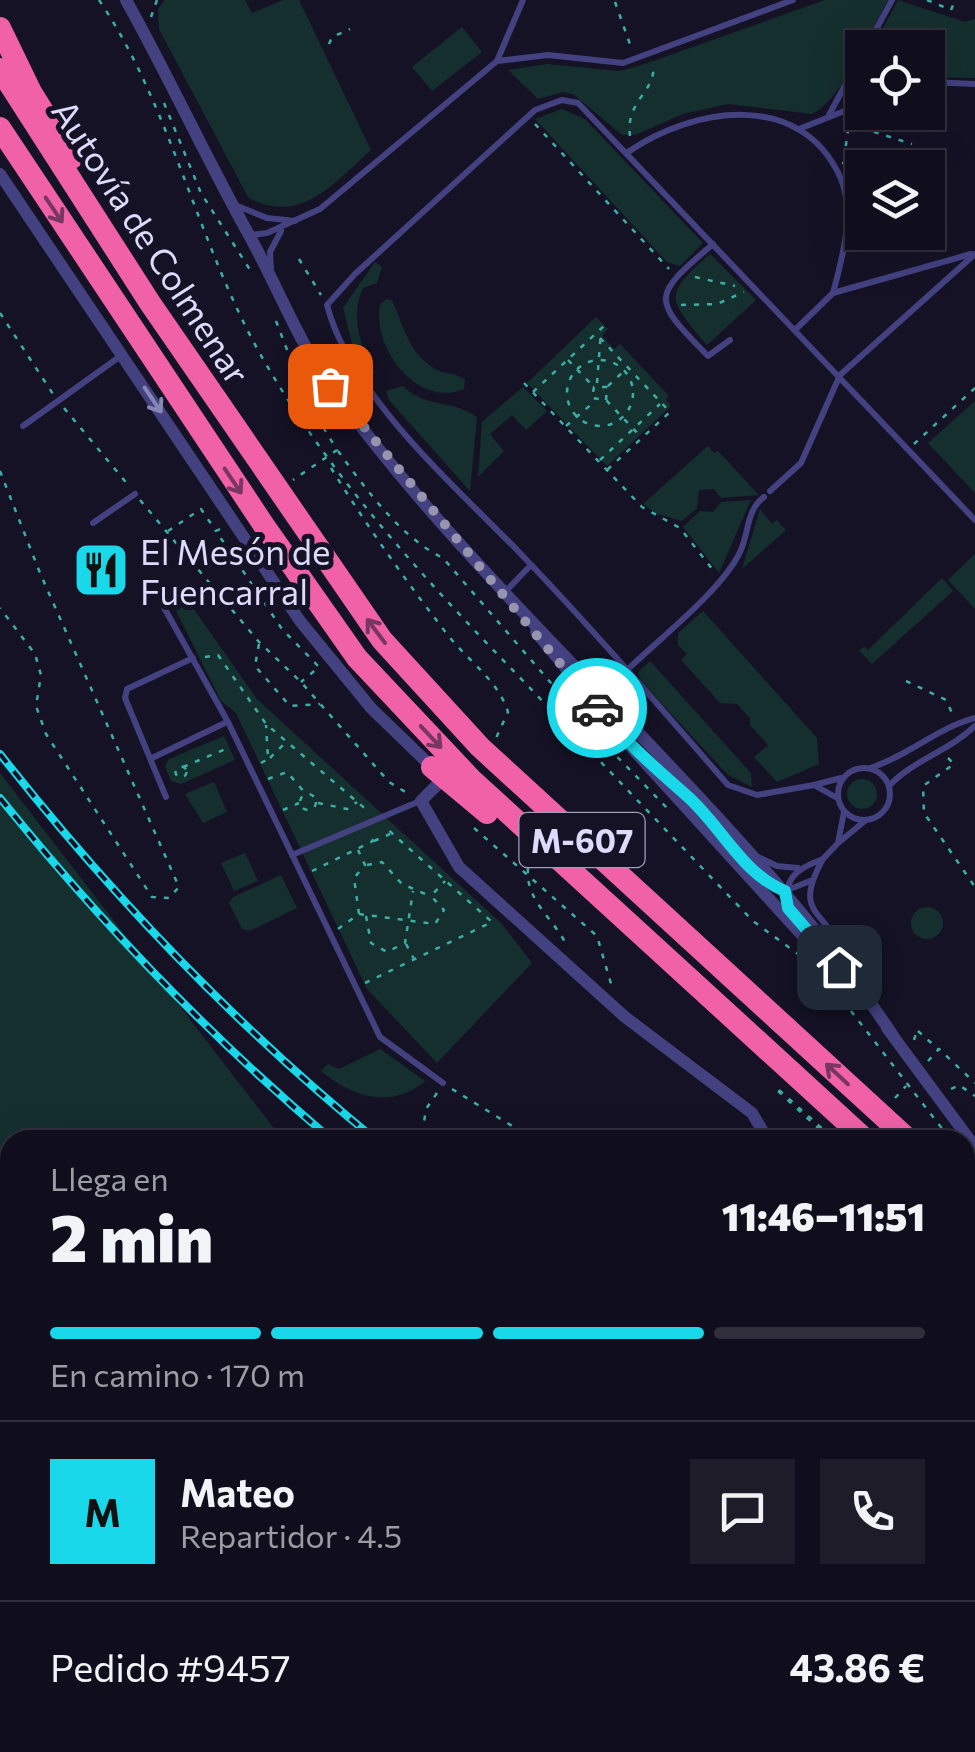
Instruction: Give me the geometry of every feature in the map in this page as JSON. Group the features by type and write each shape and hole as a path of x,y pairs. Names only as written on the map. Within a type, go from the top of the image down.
{"highway":[{"path":"0,28 32,92 72,157 84,205"},
{"name":"Autovía de Colmenar","path":"0,69 84,205 382,640 480,747 898,1130"},
{"name":"Autovía de Colmenar","path":"0,128 262,524 357,658 470,779 855,1130"},
{"path":"438,773 692,981"}],"street":[{"path":"129,1 147,28 229,202 330,386 520,611 550,653 892,1034"},
{"path":"0,174 300,620 372,708 438,773 421,801 458,867 624,1017 752,1113 762,1130"},
{"path":"520,611 552,640 785,891 840,957 963,1130"},
{"path":"661,778 687,795 765,884"},
{"path":"788,908 892,1034"}],"lane":[{"path":"249,235 320,209 497,60 523,0"},
{"path":"497,60 548,55 622,63 792,0"},
{"path":"876,30 892,0"},
{"path":"945,83 975,84"},
{"path":"829,116 845,86"},
{"path":"975,520 797,328 578,103 562,100 527,116 355,274 328,305 352,361 433,468 531,566 728,784 757,794 814,786 858,768 904,757 957,724 975,718"},
{"path":"799,129 845,110"},
{"path":"628,152 649,137 706,114 739,114 799,129 831,162 842,181 846,227 833,293"},
{"path":"229,202 268,218 295,221"},
{"path":"272,281 270,252 276,235 295,221"},
{"path":"713,244 680,272 665,291 667,314 708,356 730,340"},
{"path":"797,328 833,293 975,254"},
{"path":"627,670 727,574 741,551 754,504 801,463 840,375 975,254"},
{"path":"22,426 123,354"},
{"path":"93,522 135,494"},
{"path":"504,593 531,566"},
{"path":"162,604 228,722 380,1038 443,1083"},
{"path":"166,797 125,698 127,690 194,658"},
{"path":"152,758 228,722"},
{"path":"840,957 838,942 812,911 808,891 823,860 838,843 888,804 889,786 909,765 975,726"},
{"path":"870,768 889,786"},
{"path":"837,798 842,777"},
{"path":"814,786 837,798 844,811 838,843"},
{"path":"292,855 421,801"},
{"path":"844,811 866,820"},
{"path":"749,852 777,866 799,868 823,860"},
{"path":"788,908 785,891 799,868"},
{"path":"765,884 785,891 811,881"}],"path":[{"path":"100,0 142,80 214,259 256,345 384,554 455,644"},
{"path":"156,0 147,28 131,36 156,89"},
{"path":"926,0 951,10 955,0"},
{"path":"615,2 635,58"},
{"path":"329,44 332,37 349,29 345,35"},
{"path":"630,136 629,112 650,82 652,61"},
{"path":"164,103 201,193 254,275"},
{"path":"527,116 668,268 735,286 744,276"},
{"path":"831,162 843,163 848,130"},
{"path":"868,130 912,144"},
{"path":"298,258 328,305"},
{"path":"666,305 736,300 753,284"},
{"path":"0,312 58,401 259,642 301,682 389,782 421,801"},
{"path":"533,392 605,325"},
{"path":"595,401 601,329"},
{"path":"600,338 670,412 607,470"},
{"path":"568,360 595,386 607,387"},
{"path":"599,360 626,369 633,400 622,418 609,426 594,426 577,416 567,397 568,383 577,370 599,360"},
{"path":"635,362 607,387 606,400 642,438"},
{"path":"524,383 642,506 680,528 718,576"},
{"path":"910,448 975,388"},
{"path":"566,426 595,401 606,400"},
{"path":"599,462 661,403"},
{"path":"338,450 356,476 426,550 443,558 595,734 671,813"},
{"path":"322,454 396,549 753,921 806,960"},
{"path":"0,471 40,572 179,887 169,898 152,897 137,880 84,787 46,734 36,706 42,676 36,654 0,608"},
{"path":"167,532 202,509 216,532"},
{"path":"259,642 255,666 273,692 290,706 320,704"},
{"path":"301,682 319,668"},
{"path":"906,681 946,700 957,724"},
{"path":"266,724 268,760"},
{"path":"250,768 268,760 287,741"},
{"path":"183,768 238,744"},
{"path":"940,749 954,764 923,786 924,813 975,887"},
{"path":"257,783 288,772 317,802"},
{"path":"273,816 300,802 306,794"},
{"path":"300,802 307,810 317,802"},
{"path":"317,802 347,810 372,841"},
{"path":"347,810 357,802"},
{"path":"302,876 392,833"},
{"path":"358,848 366,865"},
{"path":"330,936 359,914 435,924 444,910 431,896 413,891 382,862 366,865 354,878 359,914"},
{"path":"528,868 531,896 552,918 570,948 578,976"},
{"path":"431,896 446,880"},
{"path":"366,915 371,943 386,952 405,943 412,922 413,891"},
{"path":"580,917 597,936 614,989"},
{"path":"405,943 414,959"},
{"path":"843,1001 944,1130"},
{"path":"917,1030 940,1049"},
{"path":"424,1130 426,1110 443,1083 518,1130"},
{"path":"946,1093 958,1085 975,1096"},
{"path":"780,1090 822,1130"}],"green space":[{"path":"165,0 245,0 252,13 283,0 299,0 371,150 330,187 300,204 267,205 248,197 159,29 158,9"},
{"path":"825,0 888,0 872,30 845,30 845,78 823,107 812,114 728,104 683,114 635,135 622,135 573,94 563,92 538,99 508,70 547,64 619,71"},
{"path":"898,0 965,22 975,19 975,78 945,77 945,30 882,30"},
{"path":"462,27 482,52 432,91 412,67"},
{"path":"562,109 585,119 703,243 680,266 667,262 535,119"},
{"path":"710,254 756,300 707,345 684,317 676,298 684,279"},
{"path":"375,262 382,267 377,283 363,288 357,310 361,342 375,373 371,374 353,347 343,308"},
{"path":"386,299 392,300 419,355 435,369 465,380 464,389 447,393 430,390 401,370 383,339 379,321 380,305"},
{"path":"596,317 608,329 602,336 614,349 620,344 669,396 666,400 671,406 607,466 527,383"},
{"path":"403,386 421,398 477,417 470,491 389,400 386,391"},
{"path":"523,387 547,411 526,430 512,415 490,434 504,451 478,477 482,422"},
{"path":"975,401 975,493 928,443"},
{"path":"708,446 714,453 718,451 759,495 721,498 714,489 699,490 697,508 682,521 657,514 643,504"},
{"path":"751,500 719,573 683,527 700,511 713,512 721,502"},
{"path":"760,509 772,524 777,520 786,530 742,569"},
{"path":"975,554 975,609 948,580"},
{"path":"942,578 953,591 872,664 859,650 868,650"},
{"path":"179,588 257,699 502,924 532,963 437,1063 367,989 236,713 221,701 168,595"},
{"path":"703,611 817,738 819,764 777,782 754,757 768,745 750,725 750,718 737,704 720,703 681,660 687,654 678,645 678,633"},
{"path":"650,661 751,773 752,787 728,775 641,681 638,672"},
{"path":"224,736 235,760 181,784 171,781 165,766 169,759"},
{"path":"0,773 275,1130 0,1130"},
{"path":"862,779 876,788 877,794 868,808 862,809 848,800 847,794 856,780"},
{"path":"214,782 227,812 203,823 185,794"},
{"path":"245,853 258,881 234,891 221,863"},
{"path":"281,875 297,908 250,931 242,929 229,903 233,897"},
{"path":"927,907 938,912 943,923 938,934 927,939 916,934 911,923 916,912"},
{"path":"380,1049 425,1081 399,1095 372,1097 346,1088 321,1071 328,1064 339,1069"}],"railway":[{"path":"0,754 86,858 177,957 274,1051 364,1130"},
{"path":"0,798 158,977 320,1130"}],"way so far":[{"path":"330,386 597,708"}],"place":[{"name":"El Mesón de Fuencarral","path":"101,570"}],"route":[{"path":"597,708 661,778 687,795 765,884 785,891 788,908 839,967"}]}
